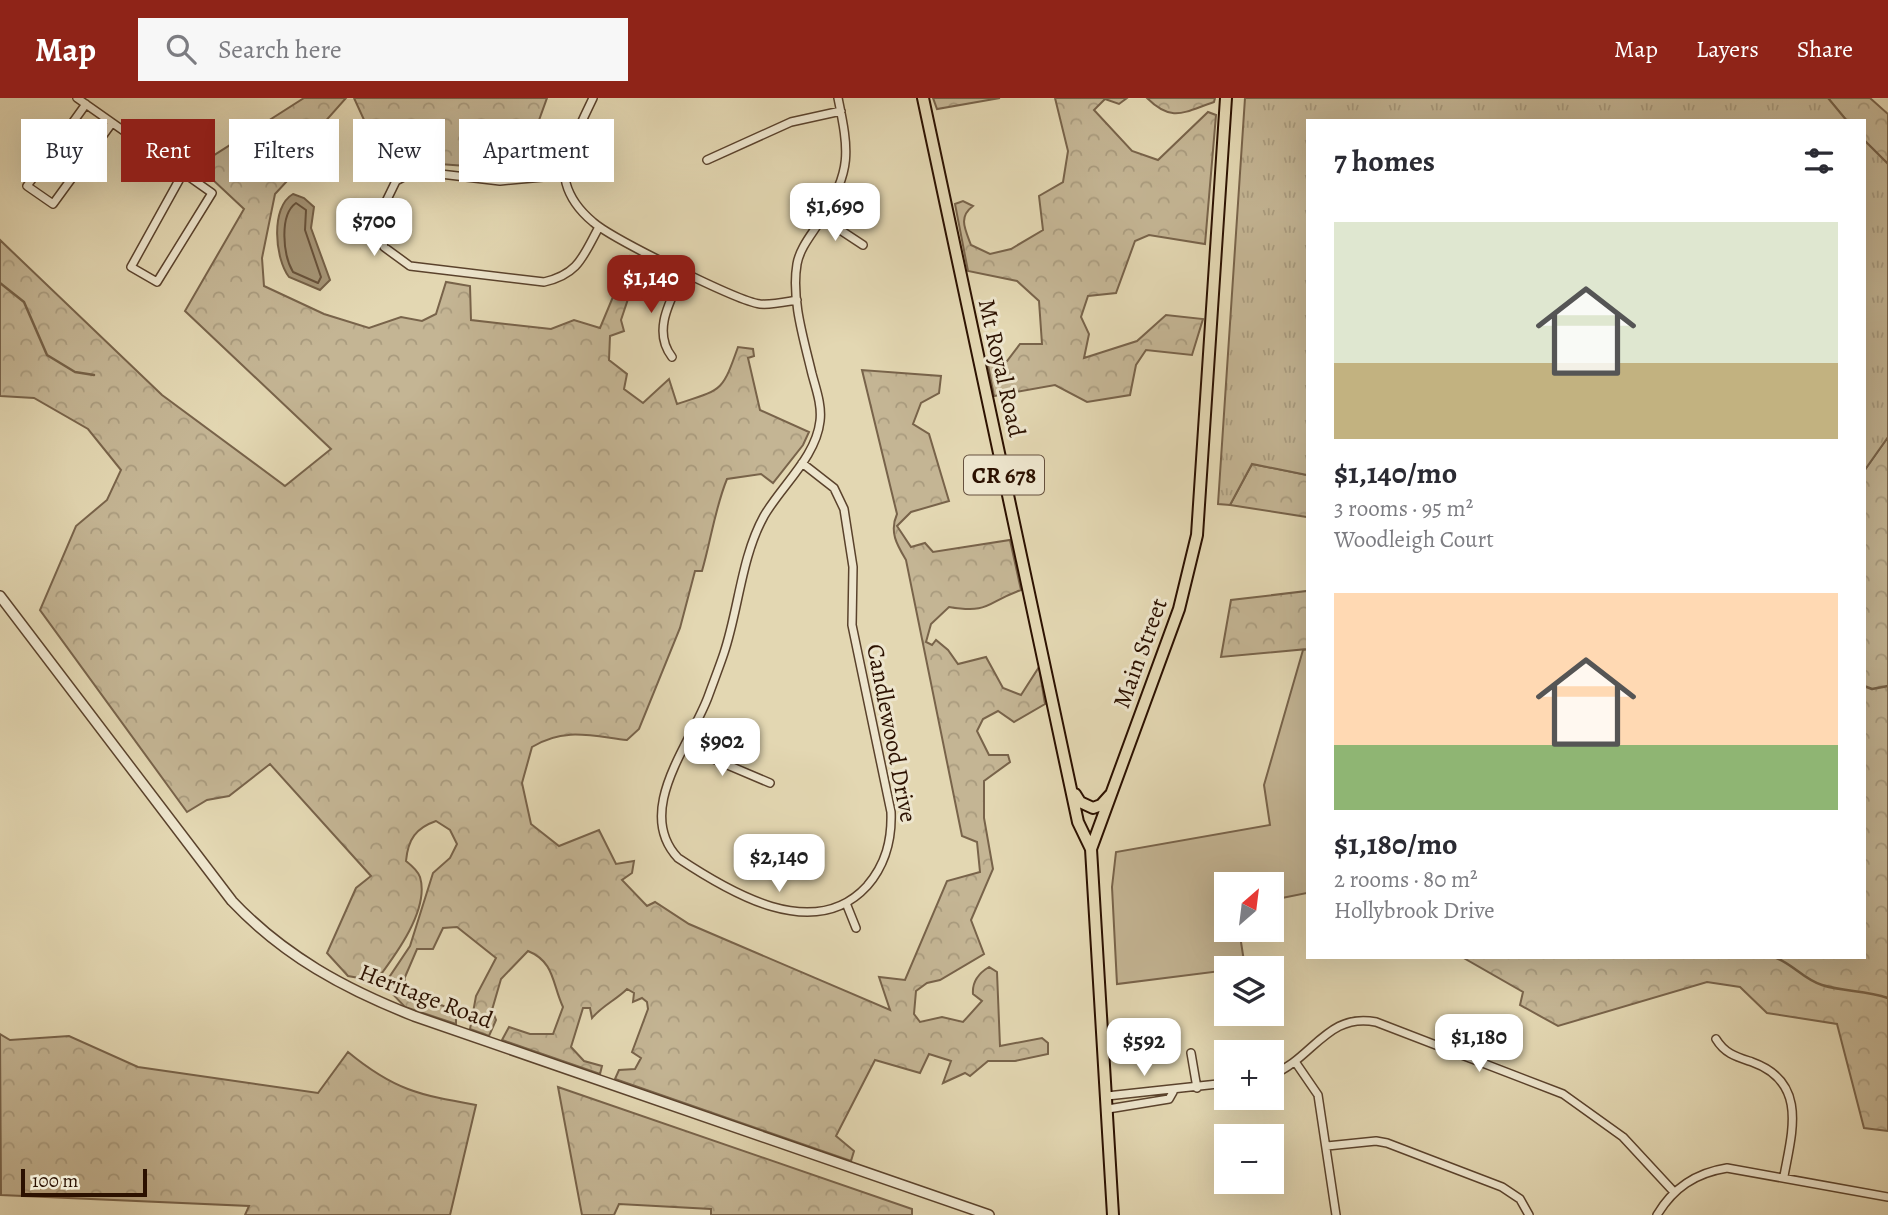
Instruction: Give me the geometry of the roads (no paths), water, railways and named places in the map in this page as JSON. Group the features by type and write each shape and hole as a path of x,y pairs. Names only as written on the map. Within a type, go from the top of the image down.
{"main road":[{"name":"Mt Royal Road","path":"923,98 1078,822 1090,849"},
{"name":"Main Street","path":"1112,1215 1108,1102 1090,849 1119,776 1187,583 1198,535 1226,98"},
{"path":"1070,784 1080,802 1093,808 1107,799 1119,776"}],"street":[{"path":"78,98 121,130"},
{"path":"584,119 593,98"},
{"path":"838,98 848,160 839,190 799,257 795,282 821,418 817,434 802,463 785,483 755,534 725,652 665,789 661,809 667,847 678,858 724,886 786,911 826,911 846,903 856,928"},
{"path":"86,104 27,186 53,204 112,123"},
{"path":"707,160 791,122 841,111"},
{"path":"459,176 415,171 396,181 387,194 377,220 384,247 410,266 544,282 565,278 579,264 599,227"},
{"path":"183,173 212,193 157,282 131,267 183,173"},
{"path":"568,182 575,202 599,227 684,271 759,304 797,300"},
{"path":"822,218 863,245"},
{"path":"672,357 666,349 662,327 684,271"},
{"name":"Candlewood Drive","path":"802,463 834,488 844,509 853,567 852,625 891,811 892,834 880,866 858,895 846,903"},
{"name":"Heritage Road","path":"0,596 232,901 264,932 305,963 359,993 414,1016 989,1215"},
{"path":"685,747 770,783"},
{"path":"1284,1069 1296,1063 1343,1022 1359,1019 1385,1025 1563,1094 1623,1137 1674,1192"},
{"path":"1716,1039 1727,1052 1771,1072 1789,1096 1793,1118 1784,1176"},
{"path":"1191,1053 1197,1088"},
{"path":"1296,1063 1318,1095 1336,1215"},
{"path":"1108,1102 1166,1088 1173,1091 1214,1085"},
{"path":"1108,1102 1169,1099 1173,1091"},
{"path":"1327,1146 1387,1143 1503,1187 1520,1199 1529,1215"},
{"path":"1657,1215 1674,1192 1695,1177 1715,1170 1737,1168 1888,1197"}],"water":[{"path":"293,194 304,198 314,207 311,228 330,280 320,290 289,277 280,258 278,221 286,201"}],"waterway":[{"path":"0,283 24,302 47,355 75,372 94,375"},
{"path":"1866,687 1872,689 1888,686"},
{"path":"1778,959 1822,985 1888,998"}]}
